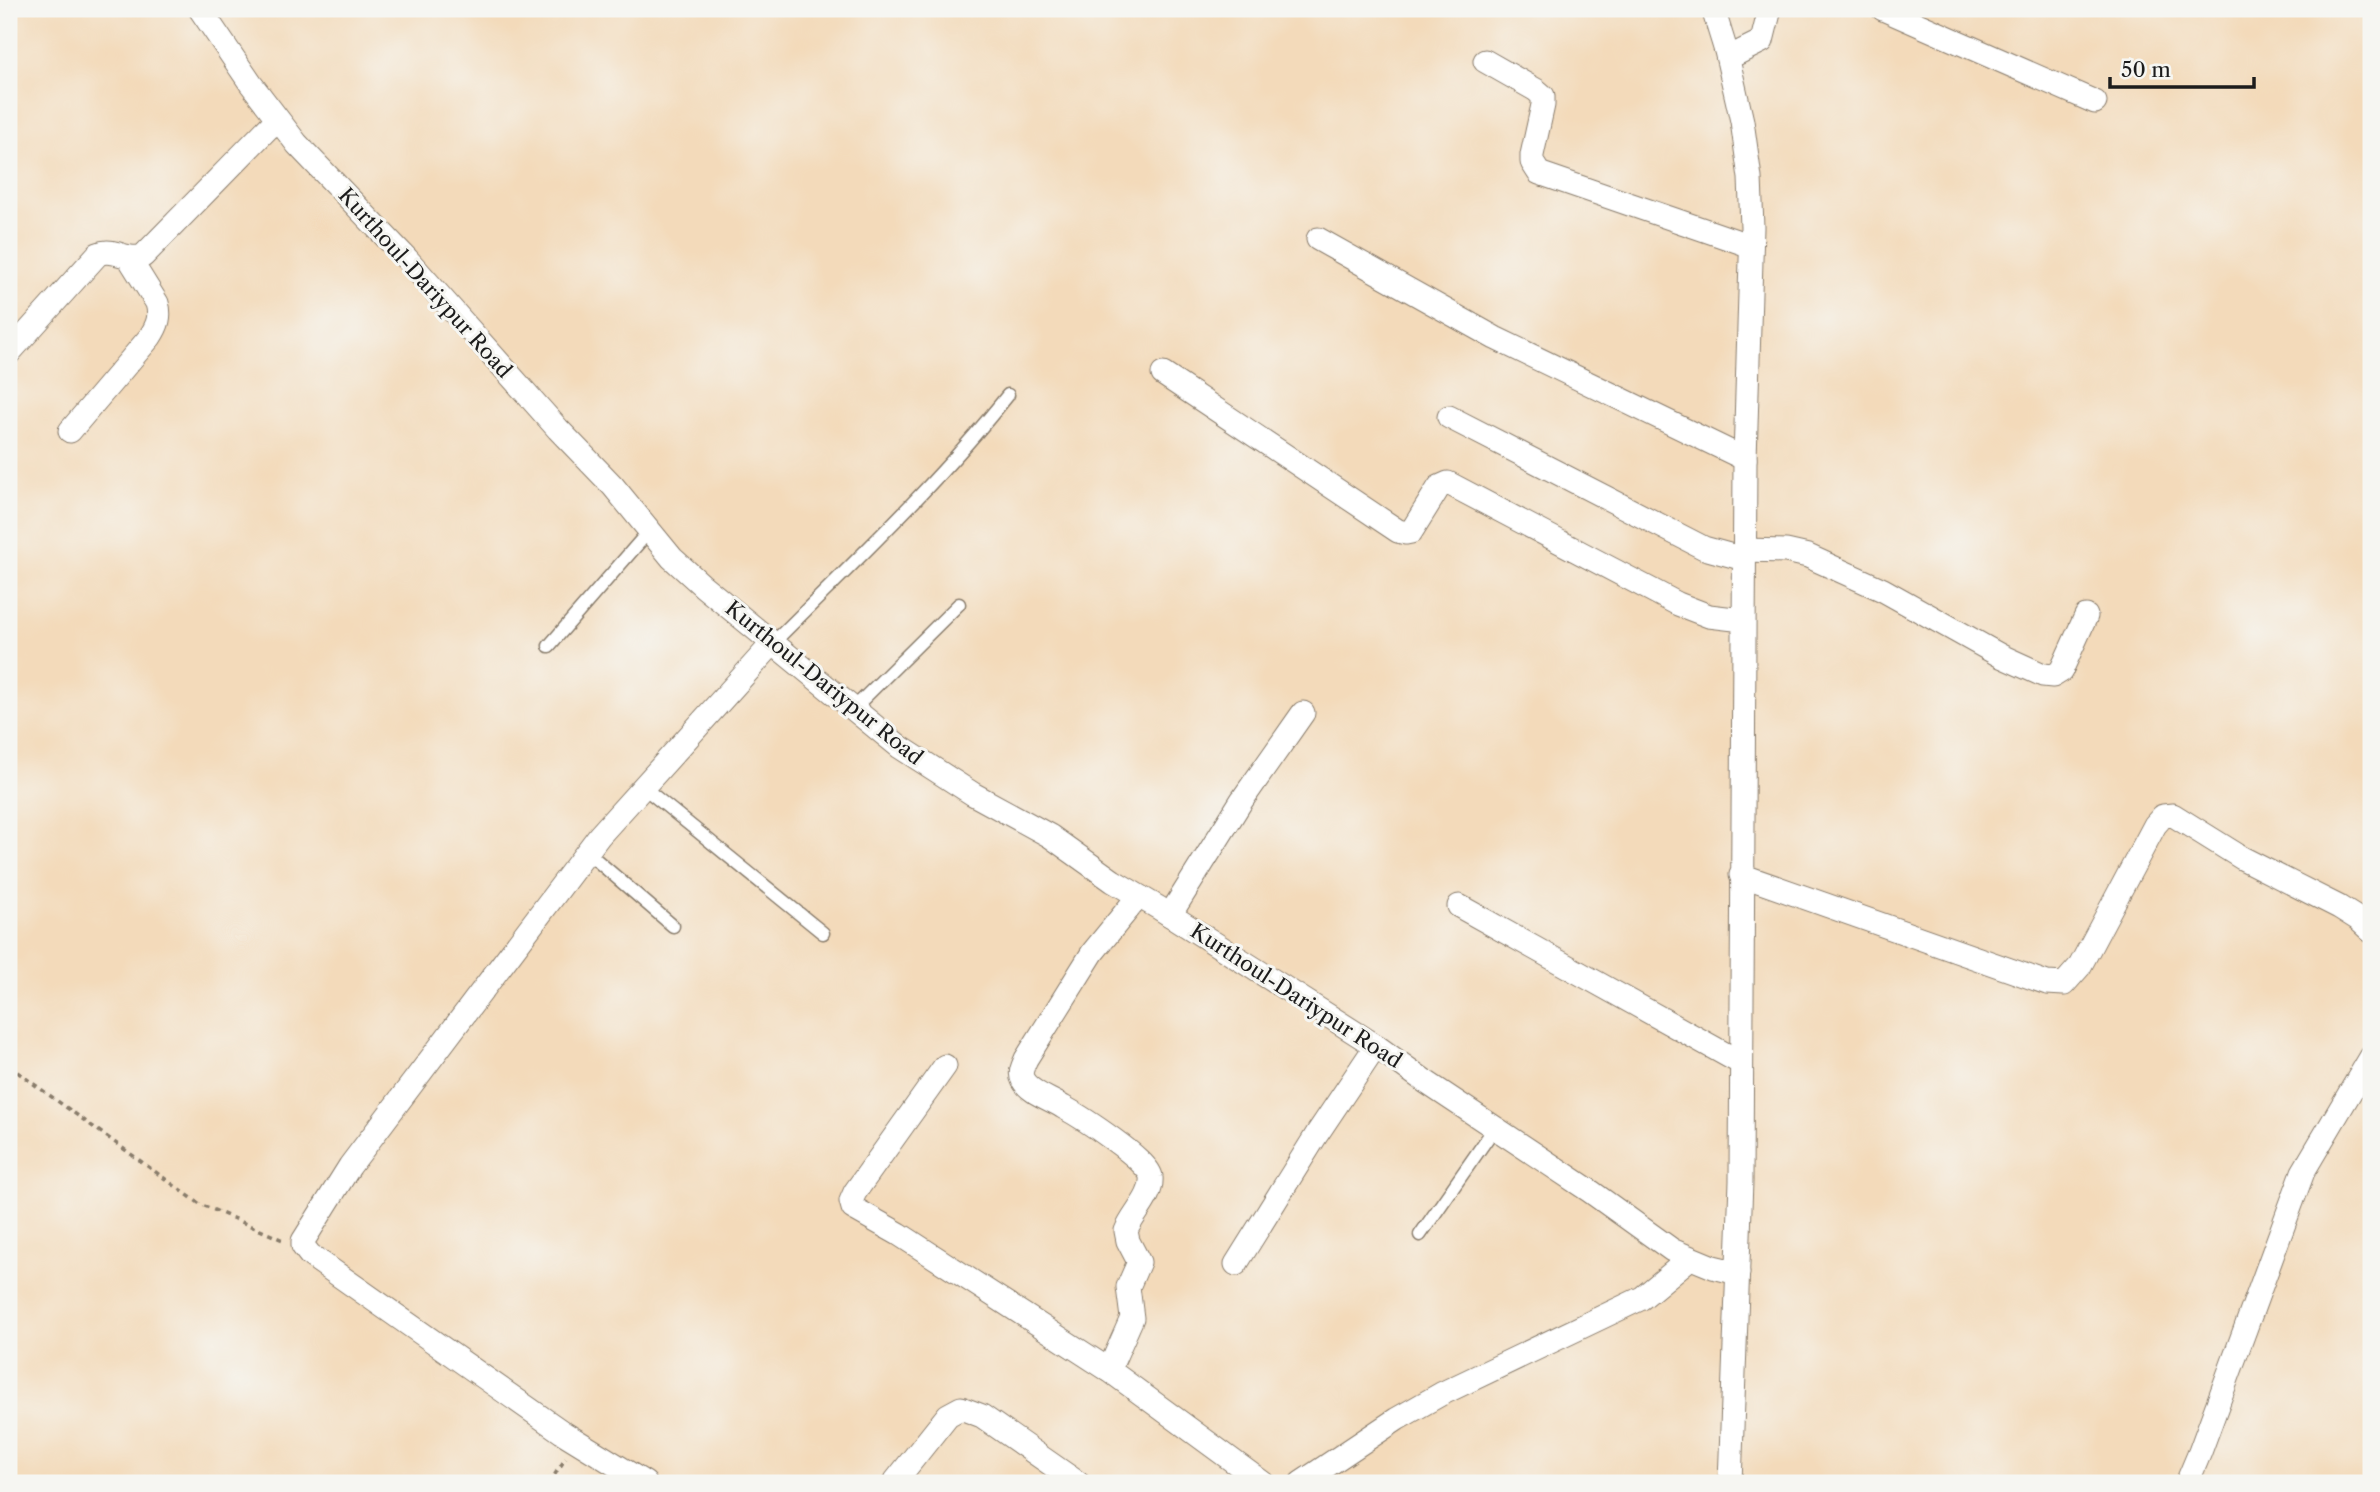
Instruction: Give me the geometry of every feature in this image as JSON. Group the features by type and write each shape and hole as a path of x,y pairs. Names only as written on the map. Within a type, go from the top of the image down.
{"street":[{"name":"Kurthoul-Dariypur Road","path":"200,9 213,31 297,144 407,259 673,558 703,586 926,765 1050,836 1138,897 1376,1046 1426,1082 1496,1126 1645,1232 1689,1259 1738,1273"},
{"path":"1713,9 1728,58 1742,121 1748,166 1751,246 1745,459 1738,1273 1730,1483"},
{"path":"1728,58 1762,41 1770,9"},
{"path":"1883,9 2095,102"},
{"path":"1485,61 1543,96 1532,155 1532,162 1539,173 1751,246"},
{"path":"9,353 98,254 111,252 129,258 143,256 277,119"},
{"path":"1318,239 1495,338 1745,459"},
{"path":"70,431 150,337 159,320 157,303 129,258"},
{"path":"1163,374 1398,531 1411,531 1439,487 1448,483 1678,604 1709,616 1743,620"},
{"path":"1449,417 1704,548 1744,555 1796,552 1823,562 1883,590 2001,656 2048,676 2057,675 2061,671 2086,616"},
{"path":"645,1483 576,1441 303,1246 305,1236 350,1166 587,852 642,786 774,642"},
{"path":"1170,915 1242,800 1303,713"},
{"path":"1741,875 2047,983 2064,984 2080,966 2155,825 2163,816 2168,815 2180,819 2242,858 2339,907 2370,927"},
{"path":"1109,1370 1132,1318 1128,1287 1139,1262 1126,1231 1147,1196 1151,1186 1151,1172 1140,1160 1069,1110 1034,1091 1025,1083 1021,1074 1026,1059 1047,1023 1093,952 1138,897"},
{"path":"1459,906 1741,1063"},
{"path":"1236,1265 1317,1134 1376,1046"},
{"path":"2187,1483 2303,1172 2371,1057"},
{"path":"945,1066 855,1192 852,1205 857,1211 899,1234 1109,1370 1263,1483"},
{"path":"1303,1483 1397,1419 1441,1394 1642,1298 1689,1259"},
{"path":"894,1483 948,1415 961,1408 982,1416 1077,1483"}],"lane":[{"path":"774,642 925,491 968,445 1008,395"},
{"path":"549,646 650,530"},
{"path":"853,709 959,604"},
{"path":"642,786 823,933"},
{"path":"587,852 673,926"},
{"path":"1420,1235 1496,1126"}],"path":[{"path":"9,1066 200,1204 305,1250"},
{"path":"550,1483 576,1441"}]}
